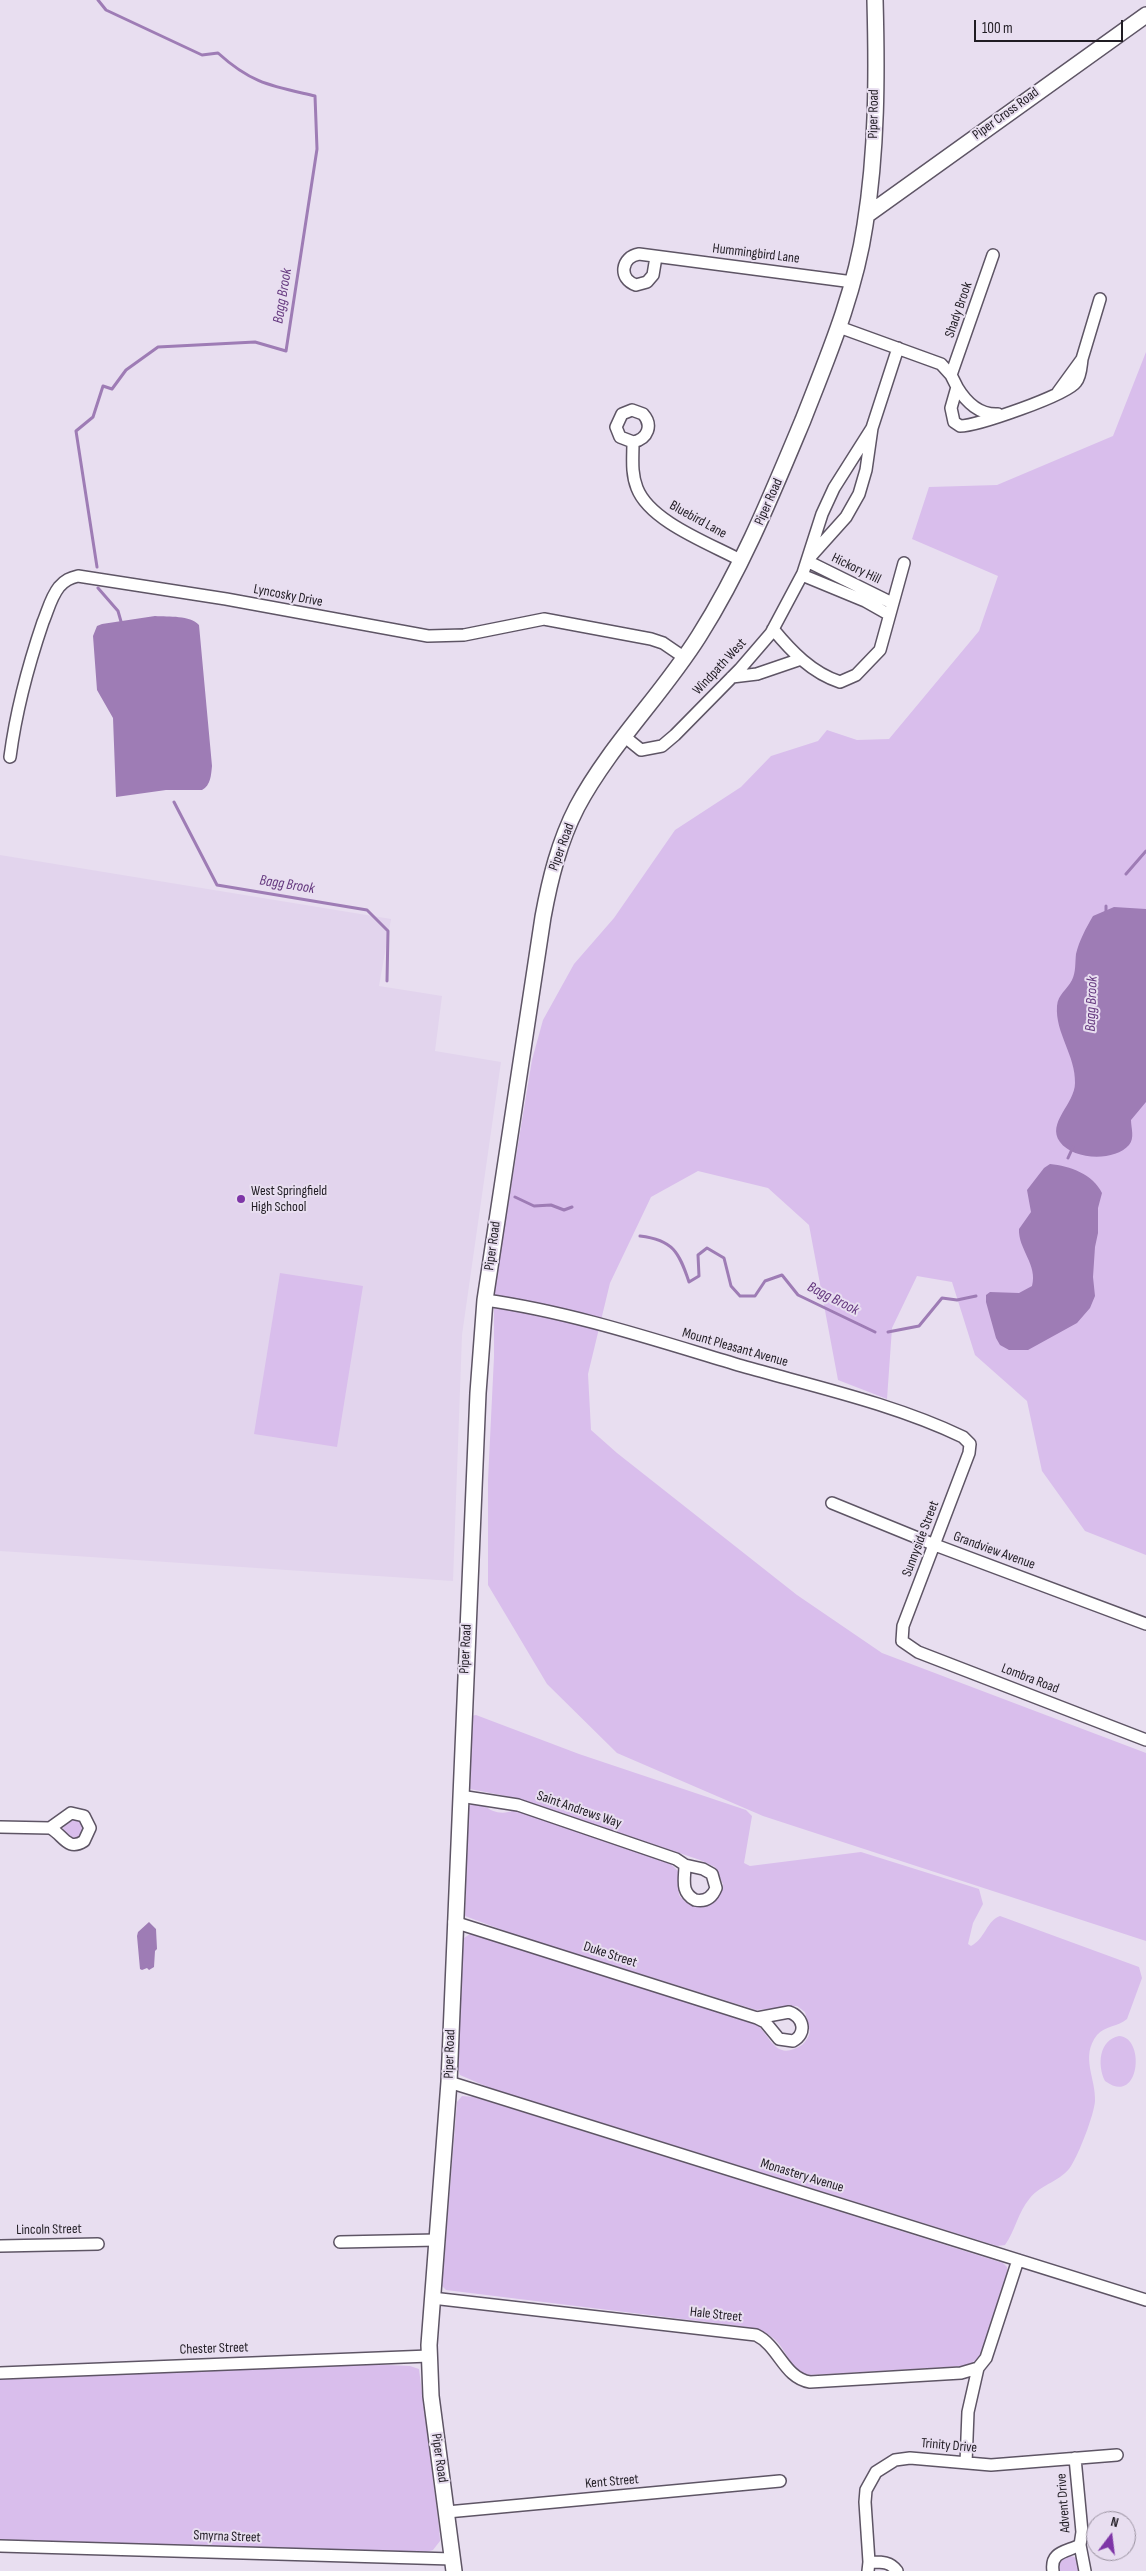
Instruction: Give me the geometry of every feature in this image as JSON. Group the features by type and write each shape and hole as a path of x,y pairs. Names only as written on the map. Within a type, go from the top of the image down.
{"main road":[{"name":"Piper Road","path":"453,2565 431,2396 429,2356 449,2082 454,1922 477,1403 485,1300 548,887 562,842 576,809 595,777 685,658 715,611 742,561 776,485 839,327 853,282 867,215 874,134 875,0"},
{"name":"Piper Cross Road","path":"867,215 1146,15"}],"street":[{"name":"Shady Brook","path":"951,375 993,255"},
{"name":"Hummingbird Lane","path":"656,257 853,282"},
{"path":"957,387 951,408 952,418 957,424 966,426 1005,414 1077,382 1100,299"},
{"path":"839,327 940,364 951,375 957,387 977,408 990,414 1005,414"},
{"name":"Windpath West","path":"807,562 846,517 859,494 866,470 872,428 898,348"},
{"name":"Windpath West","path":"625,737 641,750 662,746 732,677 773,629 802,575 834,488 872,428"},
{"name":"Bluebird Lane","path":"633,442 635,482 648,505 672,523 742,561"},
{"name":"Hickory Hill","path":"807,562 892,603"},
{"name":"Hickory Hill","path":"773,629 791,652 830,678 840,682 856,675 880,650 887,630 888,614 904,563"},
{"name":"Hickory Hill","path":"802,575 865,601 888,614"},
{"name":"Lyncosky Drive","path":"10,757 21,696 38,637 52,598 60,585 69,578 78,576 204,595 428,636 459,636 544,619 651,639 663,643 685,658"},
{"path":"732,677 757,674 801,659"},
{"name":"Mount Pleasant Avenue","path":"485,1300 526,1307 629,1333 867,1402 960,1436 970,1444"},
{"name":"Sunnyside Street","path":"904,1644 902,1632 968,1457 970,1444"},
{"name":"Grandview Avenue","path":"832,1504 935,1545 1146,1624"},
{"name":"Lombra Road","path":"904,1644 918,1652 1146,1740"},
{"name":"Saint Andrews Way","path":"460,1796 518,1805 676,1859 685,1865"},
{"path":"0,1827 50,1828"},
{"name":"Duke Street","path":"454,1922 757,2018"},
{"name":"Monastery Avenue","path":"449,2082 1146,2300"},
{"path":"340,2242 437,2240"},
{"name":"Lincoln Street","path":"0,2246 98,2244"},
{"path":"966,2463 968,2412 978,2368 988,2351 1018,2260"},
{"name":"Hale Street","path":"432,2298 756,2336 768,2342 795,2376 810,2382 960,2373 978,2368"},
{"name":"Chester Street","path":"0,2373 429,2356"},
{"name":"Trinity Drive","path":"897,2571 887,2563 868,2567 865,2495 868,2483 876,2472 887,2463 902,2458 991,2465 1117,2455"},
{"name":"Advent Drive","path":"1076,2458 1082,2532 1080,2545 1085,2571"},
{"name":"Kent Street","path":"447,2512 780,2481"},
{"name":"Advent Drive","path":"1053,2571 1052,2562 1056,2556 1080,2545"},
{"name":"Smyrna Street","path":"0,2546 453,2565"}],"shaded area":[{"path":"1146,352 1146,1555 1085,1531 1042,1471 1027,1401 975,1355 952,1282 917,1276 892,1328 887,1399 838,1380 809,1225 768,1188 698,1171 651,1197 610,1283 588,1374 591,1430 617,1453 797,1595 882,1653 1146,1753 1146,1941 763,1816 617,1753 547,1684 488,1585 488,1480 494,1357 494,1290 532,1060 543,1020 574,964 614,918 675,830 741,787 771,756 818,741 827,730 857,740 889,739 979,631 998,576 912,539 929,487 997,485 1113,436"},
{"name":"West Springfield High School","path":"0,855 391,919 379,986 442,996 435,1051 501,1062 462,1335 453,1581 0,1551"},
{"path":"280,1273 363,1286 337,1447 254,1434"},
{"path":"476,1715 579,1754 746,1810 752,1816 744,1863 750,1866 861,1852 979,1889 983,1904 973,1923 968,1944 971,1946 980,1939 992,1921 1000,1916 1139,1967 1142,1978 1127,2019 1101,2032 1092,2043 1089,2059 1095,2101 1089,2125 1078,2153 1067,2171 1030,2198 1022,2209 1005,2245 997,2246 490,2088 460,2075 458,2068 462,1943 464,1938 470,1934 539,1954 757,2025 772,2043 781,2050 787,2051 802,2045 810,2032 805,2012 797,2006 756,2010 513,1934 465,1916 468,1807 472,1804 484,1805 498,1812 514,1810 671,1864 678,1871 679,1895 691,1905 705,1906 711,1903 717,1899 723,1884 715,1867 700,1860 516,1798 470,1789 471,1716"},
{"path":"69,1819 77,1819 83,1825 83,1833 77,1839 69,1839 63,1833 63,1825"},
{"path":"1119,2036 1128,2039 1133,2047 1136,2058 1132,2078 1126,2085 1117,2087 1105,2081 1102,2075 1101,2061 1107,2042"},
{"path":"462,2096 474,2097 1003,2263 1007,2267 1007,2272 980,2356 971,2364 963,2366 809,2375 802,2373 793,2365 773,2338 761,2331 747,2327 446,2290 442,2286 457,2102"},
{"path":"363,2364 410,2366 419,2369 439,2526 440,2541 433,2550 426,2552 0,2540 0,2377"},
{"path":"1068,2555 1077,2558 1080,2571 1059,2571 1059,2561"}],"water":[{"path":"155,616 185,618 199,625 212,766 211,776 209,783 202,790 166,790 116,797 113,718 97,690 93,636 97,626 102,624"},
{"path":"1114,907 1146,909 1146,1102 1131,1120 1132,1136 1129,1145 1114,1154 1094,1157 1066,1148 1060,1142 1057,1135 1056,1128 1074,1091 1075,1083 1072,1063 1059,1026 1057,1006 1059,998 1073,977 1077,949 1090,921 1093,916"},
{"path":"1050,1164 1080,1172 1093,1181 1102,1193 1098,1208 1098,1233 1095,1247 1093,1277 1095,1296 1090,1308 1077,1323 1028,1350 1009,1350 1000,1345 996,1338 986,1302 986,1295 990,1292 1019,1293 1032,1286 1032,1271 1021,1243 1019,1229 1031,1212 1027,1190 1044,1168"},
{"path":"149,1922 156,1929 157,1949 155,1951 154,1967 149,1970 147,1968 142,1970 140,1969 137,1936 138,1932"}],"waterway":[{"name":"Bagg Brook","path":"97,567 76,431 93,417 103,386 112,389 126,370 158,347 255,342 286,351 317,149 315,96 274,86 252,78 218,53 202,55 106,10 98,0"},
{"name":"Bagg Brook","path":"98,588 118,611 122,625"},
{"name":"Bagg Brook","path":"174,802 217,885 367,910 388,931 387,981"},
{"name":"Bagg Brook","path":"1126,874 1146,851"},
{"name":"Bagg Brook","path":"1106,906 1106,913"},
{"name":"Bagg Brook","path":"1068,1158 1073,1147"},
{"name":"Bagg Brook","path":"515,1197 534,1206 551,1205 564,1210 572,1207"},
{"name":"Bagg Brook","path":"640,1236 660,1241 673,1249 682,1263 689,1282 699,1276 698,1255 707,1248 724,1258 731,1286 740,1296 755,1296 765,1281 782,1275 798,1295 875,1332"},
{"name":"Bagg Brook","path":"888,1332 919,1326 942,1298 957,1300 976,1296"}],"place":[{"name":"West Springfield High School","path":"241,1199"}]}
